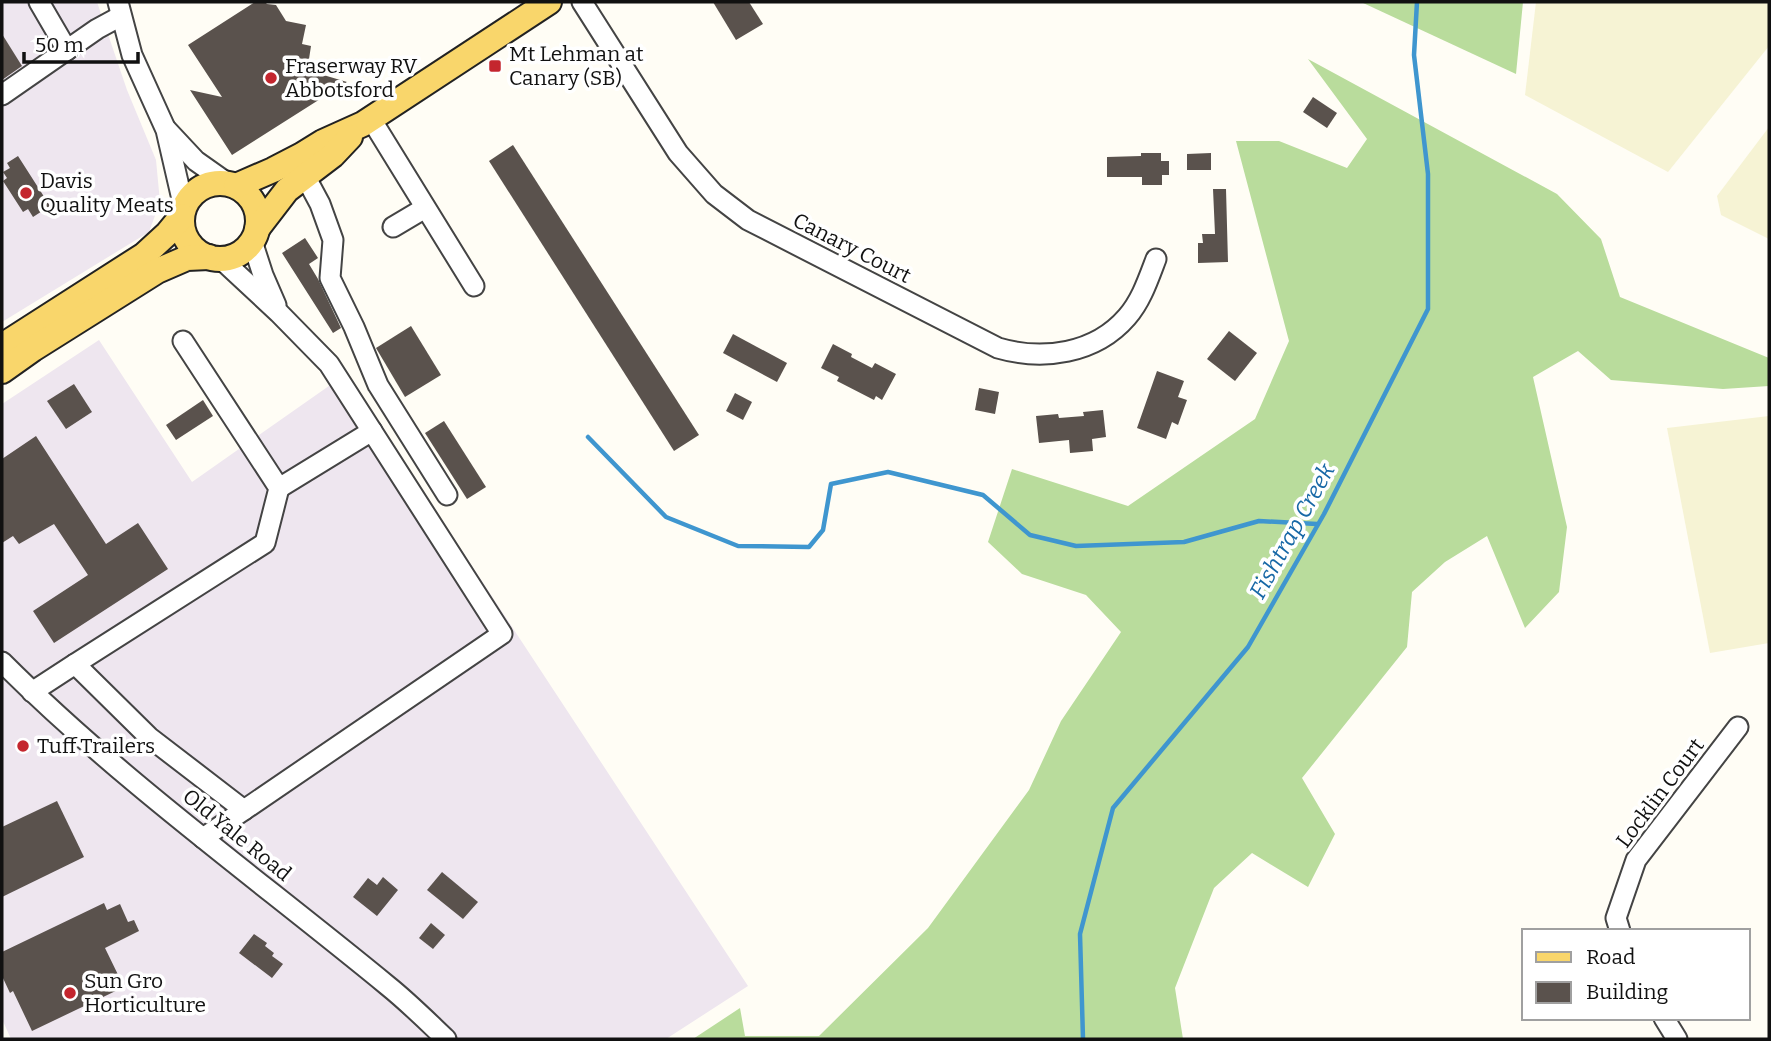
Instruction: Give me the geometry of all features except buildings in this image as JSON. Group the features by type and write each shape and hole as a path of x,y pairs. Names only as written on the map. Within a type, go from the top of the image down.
{"main road":[{"path":"233,186 281,166 323,142 367,122 549,2"},
{"path":"2,371 158,271 187,258 233,256 244,250 283,194 333,155 367,122"},
{"path":"2,346 144,255 168,233 190,197 199,189 223,183 246,193 254,204 257,216 255,235"},
{"path":"183,212 184,232 189,243 198,252 215,258"}],"street":[{"path":"39,2 67,50"},
{"name":"Canary Court","path":"582,2 678,153 713,194 748,220 998,348 1026,354 1052,354 1068,352 1096,341 1128,317 1143,293 1156,260"},
{"path":"2,95 97,29 119,9 132,55 166,130 183,212"},
{"path":"367,122 474,286"},
{"path":"166,130 196,161 233,186"},
{"path":"305,176 320,204 332,240 330,278 378,385 447,495"},
{"path":"393,227 425,208"},
{"path":"255,235 263,275 279,313"},
{"path":"203,838 502,634 330,364 279,313 215,258"},
{"path":"183,341 279,488"},
{"path":"32,692 265,543 279,488 372,431"},
{"name":"Old Yale Road","path":"2,662 57,716 203,838 389,987 446,1039"},
{"path":"75,664 149,737 244,810"},
{"name":"Locklin Court","path":"1619,929 1616,918 1636,860 1738,727"},
{"path":"1665,1020 1677,1039"}],"shaded area":[{"path":"2,2 97,2 127,90 156,160 160,202 149,232 2,322"},
{"path":"1536,2 1769,2 1769,46 1668,172 1525,95"},
{"path":"1769,127 1769,239 1721,215 1717,196"},
{"path":"99,340 192,482 346,374 748,986 666,1039 11,1039 2,1019 2,404"},
{"path":"1769,416 1769,643 1710,653 1667,428"}],"green space":[{"path":"1361,2 1523,2 1516,74"},
{"path":"1308,59 1557,194 1601,239 1620,297 1769,358 1769,386 1723,389 1611,380 1578,351 1533,377 1567,527 1559,592 1525,628 1487,536 1445,562 1412,592 1407,647 1302,778 1335,834 1308,887 1252,853 1214,888 1175,988 1183,1039 693,1039 740,1008 745,1036 819,1036 928,928 1029,790 1061,721 1121,632 1086,595 1022,574 988,542 1012,469 1128,506 1255,419 1289,341 1236,141 1279,141 1347,168 1367,139"}],"waterway":[{"name":"Fishtrap Creek","path":"1083,1039 1080,934 1113,808 1248,647 1324,514 1428,309 1428,174 1414,55 1417,2"},
{"path":"588,437 666,517 738,546 809,547 823,530 831,484 888,472 983,495 1030,535 1076,546 1184,542 1259,521 1317,524"}],"place":[{"name":"Mt Lehman at Canary (SB)","path":"495,66"},
{"name":"Fraserway RV Abbotsford","path":"271,78"},
{"name":"Davis Quality Meats","path":"26,193"},
{"name":"Tuff Trailers","path":"23,746"},
{"name":"Sun Gro Horticulture","path":"70,993"}]}
